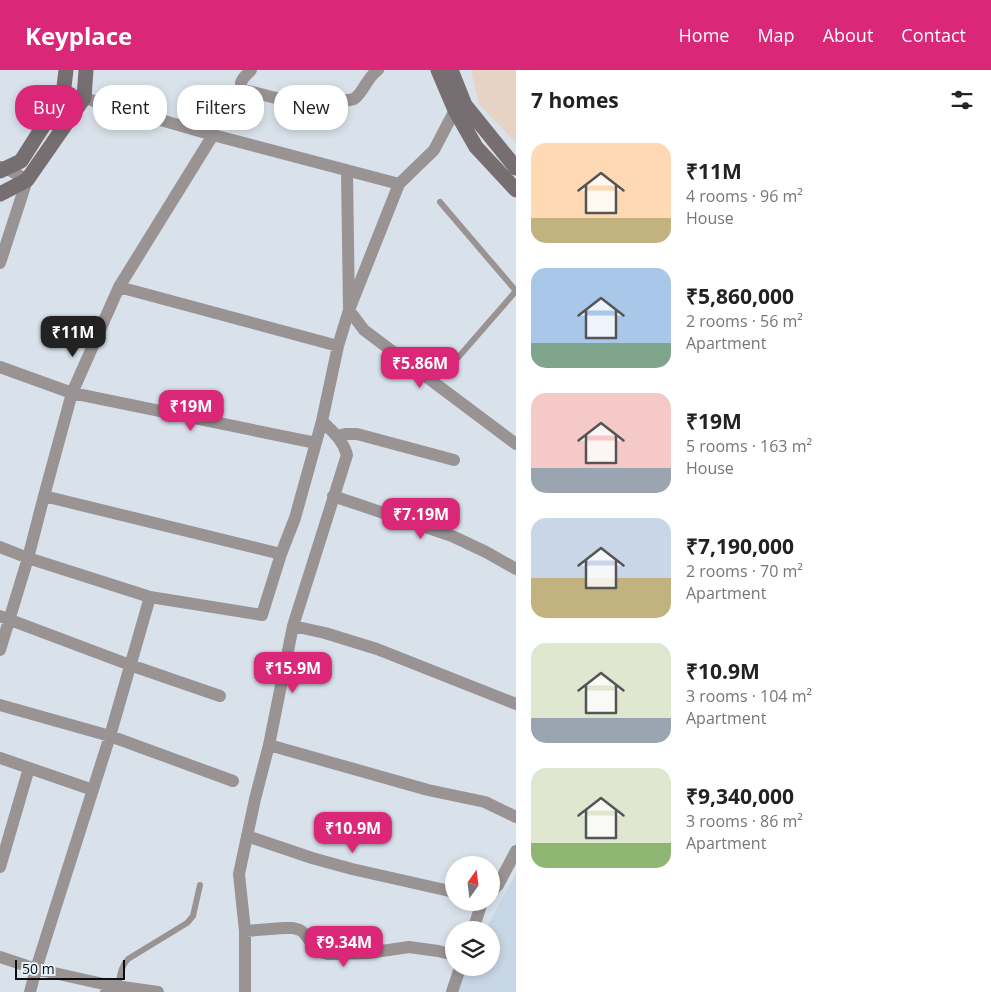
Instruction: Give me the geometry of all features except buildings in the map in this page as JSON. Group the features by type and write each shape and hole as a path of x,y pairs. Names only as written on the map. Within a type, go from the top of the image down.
{"main road":[{"path":"64,85 66,70"},
{"path":"0,194 27,180 84,98 86,70"},
{"path":"438,70 460,108 476,147 516,190"},
{"path":"451,70 460,108 516,168"},
{"path":"2,169 21,161 41,130"}],"street":[{"path":"251,70 240,84 244,90 312,107 354,99 371,76 378,70"},
{"path":"84,98 213,135 399,184"},
{"path":"0,547 28,558 150,597 262,615 281,554 295,518 322,422 338,346 349,310 399,184 434,150 460,108"},
{"path":"0,650 5,618 28,558 72,393 118,287 213,135"},
{"path":"0,263 27,180 2,169"},
{"path":"347,171 349,310 364,330 516,444"},
{"path":"118,287 338,346"},
{"path":"0,368 72,393 316,443"},
{"path":"245,992 245,932 239,874 254,799 269,745 293,626 347,455 345,447 338,436 322,422"},
{"path":"338,436 357,434 454,460"},
{"path":"44,496 281,554"},
{"path":"333,496 452,536 516,569"},
{"path":"30,992 110,736 150,597"},
{"path":"5,618 130,665 220,696"},
{"path":"293,626 325,633 377,649 516,704"},
{"path":"0,706 110,736 233,781"},
{"path":"269,745 428,790 485,802 516,817"},
{"path":"0,758 93,790"},
{"path":"0,867 29,768"},
{"path":"247,836 312,858 445,890"},
{"path":"500,881 516,852"},
{"path":"245,932 293,928 304,933 317,950 328,954 368,953 409,948 445,953"},
{"path":"0,958 111,988 158,992"},
{"path":"452,992 457,976"}],"lane":[{"path":"440,202 516,291 455,362"},
{"path":"111,988 124,962 187,922 193,916 200,885"}],"shaded area":[{"path":"471,70 516,70 516,143 479,104"},
{"path":"516,873 516,992 452,992 460,976 500,976 500,921 490,921 495,911 500,911 500,902"}]}
